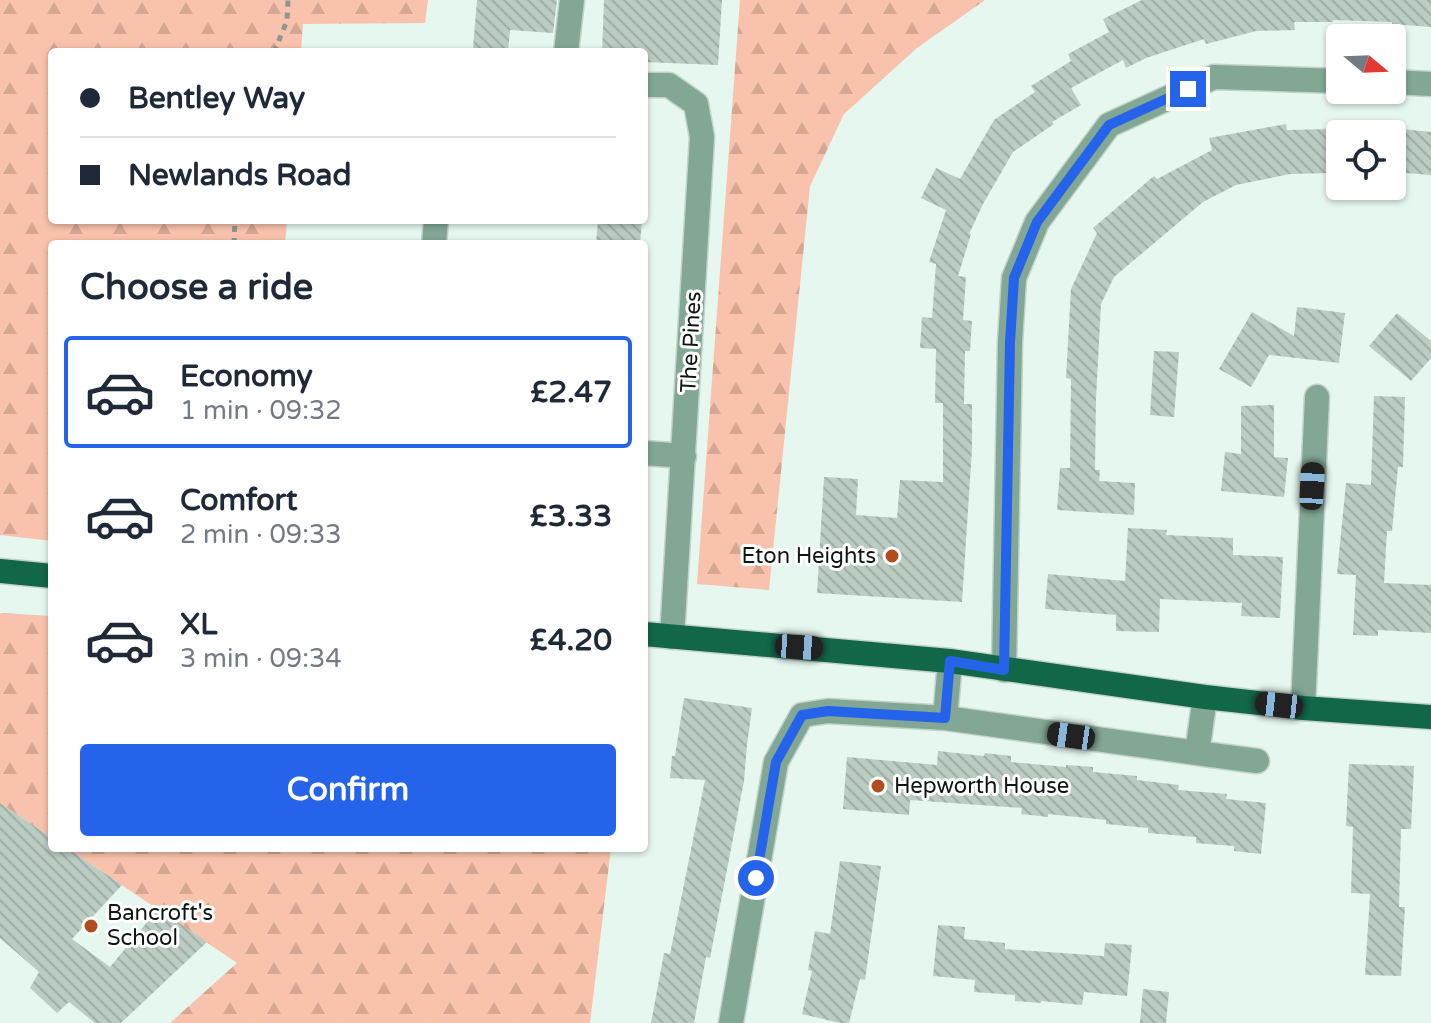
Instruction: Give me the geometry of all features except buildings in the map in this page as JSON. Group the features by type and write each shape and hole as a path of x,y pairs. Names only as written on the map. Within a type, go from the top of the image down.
{"main road":[{"path":"0,571 48,576"},
{"path":"648,634 950,661 1205,697 1431,717"}],"street":[{"path":"566,48 572,0"},
{"path":"1004,670 1014,278 1037,222 1109,125 1214,77 1326,81"},
{"path":"1406,83 1431,84"},
{"name":"The Pines","path":"648,85 669,85 696,104 702,137 672,637"},
{"path":"1303,708 1317,397"},
{"path":"648,453 684,456"},
{"path":"945,718 950,661"},
{"path":"1197,753 1205,697"},
{"path":"731,1023 776,762 802,715 828,711 945,718 1257,761"}],"path":[{"path":"276,48 287,21 288,0"}],"green space":[{"path":"0,0 428,0 425,23 303,24 301,48 48,48 48,224 287,224 285,240 48,240 48,541 0,535"},
{"path":"740,0 985,0 917,48 844,114 810,186 769,590 697,584"},
{"path":"0,613 48,616 48,835 0,803"},
{"path":"73,852 611,852 590,1023 170,1023 237,963"}],"place":[{"name":"Eton Heights","path":"892,556"},
{"name":"Hepworth House","path":"878,786"},
{"name":"Bancroft's School","path":"91,926"}],"route":[{"path":"756,878 776,762 802,715 828,711 945,718 950,661 1004,670 1014,278 1037,222 1109,125 1188,89"}]}
